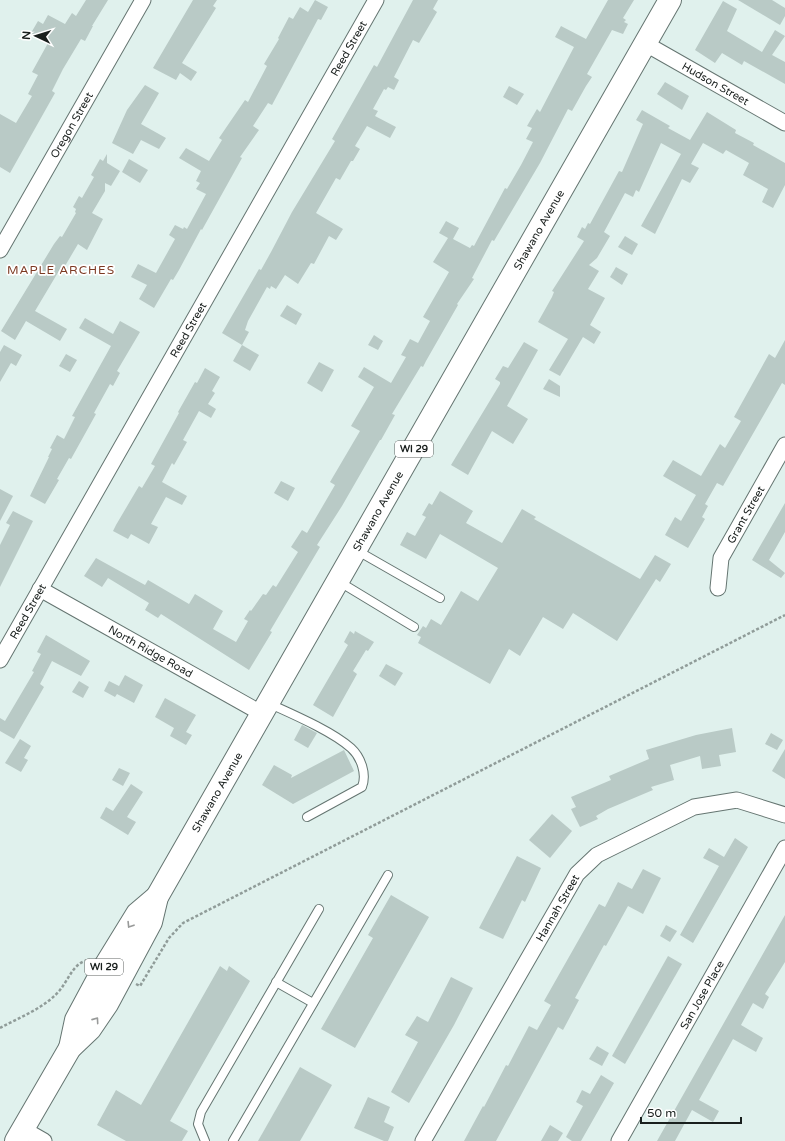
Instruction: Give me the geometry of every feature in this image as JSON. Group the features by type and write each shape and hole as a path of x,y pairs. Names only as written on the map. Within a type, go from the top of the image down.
{"main road":[{"name":"Shawano Avenue","path":"20,1135 70,1048 90,1029 115,990 151,922 157,897 670,0"}],"street":[{"name":"Oregon Street","path":"0,250 143,0"},
{"name":"Reed Street","path":"0,660 376,0"},
{"name":"Hudson Street","path":"646,44 785,123"},
{"name":"Grant Street","path":"718,588 721,558 785,445"},
{"name":"North Ridge Road","path":"40,589 264,708"},
{"name":"Hannah Street","path":"423,1141 577,874 597,855 694,807 737,800 785,815"},
{"name":"San Jose Place","path":"619,1141 785,848"},
{"path":"20,1135 44,1141"}],"lane":[{"path":"355,550 440,598"},
{"path":"338,581 414,627"},
{"path":"264,708 316,727 351,748 359,759 364,773 362,787 307,817"},
{"path":"233,1141 388,875"},
{"path":"205,1141 198,1124 201,1112 319,910"},
{"path":"276,982 313,1003"}],"path":[{"path":"183,923 785,615"},
{"path":"0,1028 41,1006"}],"building":[{"path":"86,0 108,0 92,26 85,41 81,39 63,69 52,91 55,93 10,173 0,167 0,114 16,123 32,96 28,94 38,75 32,72 48,43 31,33 38,21 43,24 48,15 65,24 72,13 76,16"},
{"path":"193,0 217,0 213,6 216,8 182,63 197,72 191,81 180,73 176,80 153,68"},
{"path":"315,0 328,7 321,20 318,19 272,105 268,103 253,126 259,130 240,157 242,158 202,230 201,229 173,280 171,279 154,308 139,299 147,285 131,277 138,264 156,273 175,239 169,235 175,225 183,229 184,227 187,229 206,194 196,189 200,183 196,181 201,171 179,158 186,148 209,161 222,140 219,138 245,100 248,102 267,66 264,64 279,39 278,38 289,17 293,19 300,7 308,12"},
{"path":"413,0 438,0 433,9 437,12 419,43 413,40 394,77 399,80 394,90 388,87 386,90 384,89 373,109 378,111 375,116 396,127 390,138 367,126 355,146 360,149 353,161 351,161 340,180 336,178 316,213 343,229 336,240 329,236 314,264 311,263 298,284 285,275 276,289 271,286 270,289 267,287 248,321 245,330 249,332 242,345 222,333 259,269 261,270 292,212 335,141 332,139 374,65 377,67"},
{"path":"608,0 634,0 623,18 626,20 624,22 628,24 623,34 612,30 587,74 592,77 572,111 568,109 540,163 494,241 492,240 472,278 474,279 457,304 458,305 423,367 421,366 392,414 395,415 342,506 317,545 320,547 270,631 272,632 249,670 161,614 158,618 145,610 149,603 108,578 102,587 84,576 96,558 145,585 148,580 189,604 195,594 223,611 213,629 236,642 248,621 244,619 263,594 266,595 273,585 276,587 298,552 291,547 302,530 307,533 335,485 330,482 360,431 351,426 374,387 358,377 364,367 391,383 406,357 401,355 410,339 418,343 430,321 423,317 449,272 433,262 448,238 439,233 446,221 459,228 453,239 470,248 472,245 474,246 505,188 507,189 533,142 526,139 532,128 527,126 537,109 540,112 574,47 555,37 561,26 586,39"},
{"path":"738,0 772,0 785,8 785,16 780,25"},
{"path":"723,1 737,9 727,31 762,52 775,30 785,36 772,55 785,62 785,84 744,61 742,65 722,53 715,63 695,50"},
{"path":"665,82 689,96 682,110 657,94"},
{"path":"145,85 159,93 141,124 166,138 159,149 141,140 133,154 112,143 127,110"},
{"path":"509,86 524,94 517,105 503,97"},
{"path":"642,110 670,126 668,128 690,140 707,112 736,130 735,133 754,143 753,145 785,163 785,185 773,208 762,202 768,189 743,175 749,163 726,150 723,154 703,143 691,164 699,168 690,183 682,179 655,234 641,226 681,154 661,143 639,192 636,190 633,197 625,193 604,232 610,236 597,258 589,265 599,271 588,289 605,298 590,325 601,332 594,344 583,337 560,376 549,370 568,339 538,322 552,297 554,292 552,291 584,241 577,237 582,227 585,229 588,223 590,224 619,171 622,172 643,124 636,120"},
{"path":"107,154 107,163 120,171 111,186 105,183 105,191 92,213 103,219 87,250 78,244 65,266 63,264 35,311 67,329 60,341 26,321 15,340 1,331 54,244 60,236 62,237 76,213 76,209 73,207 79,196 82,198 94,177 91,175 100,159 103,161"},
{"path":"129,159 148,170 140,183 122,172"},
{"path":"625,236 638,244 632,255 618,247"},
{"path":"616,267 628,274 622,285 610,277"},
{"path":"287,305 302,314 296,325 280,316"},
{"path":"85,318 113,334 120,321 140,332 117,371 120,373 113,386 110,384 94,413 96,414 71,459 69,458 57,479 59,480 45,504 30,496 49,457 52,449 50,448 57,435 64,439 75,417 72,416 111,346 79,328"},
{"path":"374,335 383,341 378,350 368,345"},
{"path":"785,340 785,385 782,383 723,486 717,483 705,504 708,506 702,517 705,519 688,548 665,535 675,517 681,521 696,495 663,476 673,460 701,476 720,444 725,448 741,421 734,417 769,354 775,358"},
{"path":"524,342 538,350 507,406 528,419 513,444 492,431 468,475 451,465 500,384 500,382 495,379 503,366 508,368"},
{"path":"4,345 22,355 16,366 11,363 0,382 0,352"},
{"path":"242,345 259,355 250,371 233,361"},
{"path":"66,354 77,360 70,372 59,366"},
{"path":"319,362 334,370 322,392 307,383"},
{"path":"205,368 220,377 212,391 215,393 208,404 216,409 211,418 199,411 183,440 187,442 174,465 172,463 162,482 187,496 182,505 166,497 151,524 158,527 149,544 131,534 128,539 113,531 139,486 142,488 155,466 151,464 179,413 178,412 195,382 197,383"},
{"path":"549,379 560,386 560,397 543,389"},
{"path":"281,481 295,488 288,501 274,493"},
{"path":"0,489 13,496 0,521"},
{"path":"440,491 473,511 466,523 502,543 522,509 536,517 534,519 640,579 655,555 671,564 660,582 656,579 617,641 573,613 563,629 543,617 520,656 509,649 490,684 418,643 421,637 417,635 423,626 426,628 431,619 441,625 461,591 478,601 498,568 440,534 426,559 400,545 407,532 415,536 426,517 422,515 429,503 432,505"},
{"path":"785,503 785,532 769,560 785,573 781,578 752,560"},
{"path":"13,511 33,521 0,587 0,545 10,525 6,523"},
{"path":"350,631 354,634 355,631 374,642 368,651 366,650 353,671 357,674 333,717 313,705 348,645 344,642"},
{"path":"46,635 90,661 81,676 52,661 40,684 44,687 14,739 0,731 0,718 5,721 34,672 32,671 41,654 37,652"},
{"path":"386,664 403,673 395,686 379,676"},
{"path":"125,675 143,685 134,703 117,694 115,697 104,691 109,681 119,686"},
{"path":"79,681 89,687 83,698 72,692"},
{"path":"165,698 196,715 186,732 192,735 186,745 170,736 174,728 155,717"},
{"path":"302,725 317,733 308,748 294,740"},
{"path":"732,728 736,752 719,755 721,766 702,769 700,756 670,765 674,780 651,787 653,790 608,809 596,816 598,819 580,827 571,809 576,807 571,797 611,780 609,776 649,759 646,750 696,735"},
{"path":"771,733 783,740 777,750 765,744"},
{"path":"20,739 31,746 24,758 28,760 21,772 5,763"},
{"path":"785,749 785,779 772,771"},
{"path":"344,750 354,771 293,804 262,785 274,765 292,775 291,778"},
{"path":"119,768 130,773 123,786 112,780"},
{"path":"131,784 143,792 127,817 136,822 128,835 100,818 106,807 113,811"},
{"path":"552,814 572,831 550,858 529,840"},
{"path":"735,838 748,847 693,943 680,935 719,866 703,858 709,848 724,857"},
{"path":"517,856 541,868 525,902 522,900 503,939 479,928"},
{"path":"643,869 661,878 643,914 628,906 606,946 604,945 575,998 579,1000 563,1030 558,1027 496,1141 464,1141 506,1065 508,1066 529,1026 537,1030 551,1005 544,1001 599,904 605,907 618,882 632,889"},
{"path":"391,895 429,917 355,1048 321,1029 373,938 368,935"},
{"path":"785,915 785,962 765,994 769,997 763,1009 753,1003 741,1025 763,1038 756,1052 733,1039 699,1100 719,1111 713,1122 692,1110 675,1141 657,1141"},
{"path":"666,925 677,931 670,942 660,936"},
{"path":"668,956 682,964 625,1064 612,1056"},
{"path":"220,966 227,971 229,966 250,981 170,1121 188,1131 182,1141 126,1141 97,1125 116,1090 141,1105"},
{"path":"451,977 473,988 454,1025 409,1103 391,1092 418,1042 405,1035 417,1016 428,1022"},
{"path":"597,1046 609,1053 602,1066 589,1059"},
{"path":"300,1067 332,1085 300,1141 258,1141"},
{"path":"601,1075 614,1083 581,1141 572,1141 566,1137 583,1106 576,1102 582,1090 590,1094"},
{"path":"368,1097 390,1107 384,1122 394,1127 388,1141 384,1141 354,1128"},
{"path":"550,1125 563,1133 558,1141 541,1141"}],"district":[{"name":"MAPLE ARCHES","path":"61,270"}]}
